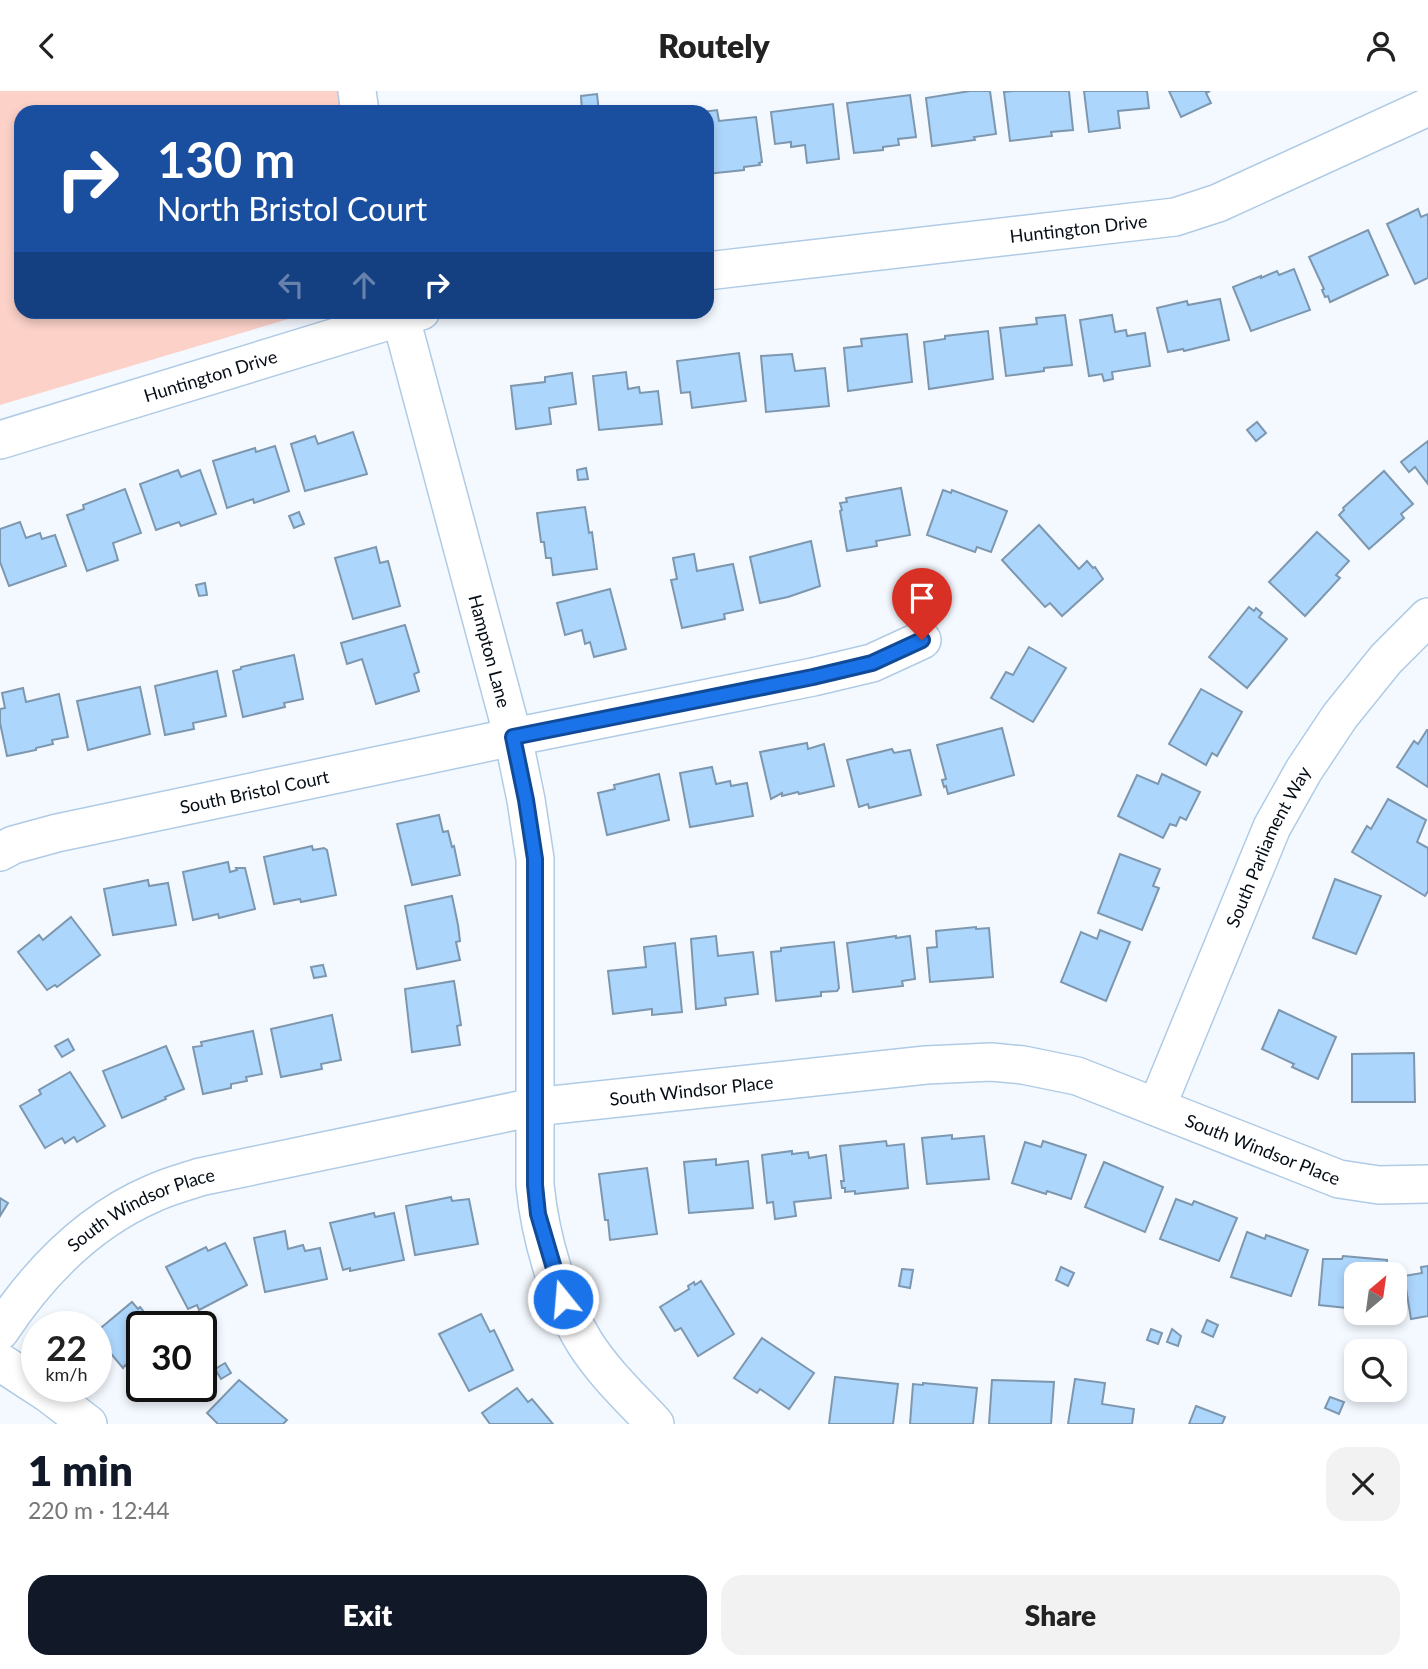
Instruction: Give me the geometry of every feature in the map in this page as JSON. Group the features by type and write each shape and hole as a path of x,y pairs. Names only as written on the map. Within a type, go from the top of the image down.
{"street":[{"name":"Huntington Drive","path":"714,270 1175,217 1218,203 1428,107"},
{"name":"Huntington Drive","path":"0,440 388,319"},
{"name":"Hampton Lane","path":"408,319 513,737 535,859 534,1107 538,1214 563,1299 585,1343 611,1377 656,1424"},
{"name":"South Parliament Way","path":"1157,1106 1272,827 1304,769 1340,716 1386,659 1428,617"},
{"name":"South Bristol Court","path":"0,852 13,845 57,833 813,677 872,663 922,640"},
{"name":"South Windsor Place","path":"0,1331 45,1270 67,1248 107,1218 154,1193 200,1177 534,1107 926,1065 991,1062 1023,1065 1077,1076 1339,1179 1379,1185 1428,1184"},
{"path":"0,1362 89,1424"}],"shaded area":[{"path":"0,91 338,91 340,105 14,105 14,319 289,319 0,405"}],"building":[{"path":"970,91 990,91 996,134 932,146 926,98"},
{"path":"1069,91 1073,130 1051,132 1052,136 1010,141 1004,92"},
{"path":"1084,91 1147,91 1149,108 1118,111 1120,128 1089,132"},
{"path":"1169,91 1210,91 1206,93 1211,103 1181,117"},
{"path":"597,94 598,105 582,105 581,96"},
{"path":"910,95 916,137 898,139 899,145 883,147 883,150 854,153 847,103"},
{"path":"833,104 839,159 807,163 805,145 791,147 791,142 775,144 771,112"},
{"path":"714,110 717,110 719,121 756,117 762,162 760,165 714,173"},
{"path":"1418,209 1421,217 1428,214 1428,278 1415,284 1387,224"},
{"path":"1368,230 1388,275 1330,302 1328,296 1325,297 1309,257"},
{"path":"1294,269 1310,310 1251,331 1233,287 1277,271 1279,275"},
{"path":"1220,299 1229,340 1184,351 1168,352 1157,308 1187,301 1188,305"},
{"path":"1065,315 1072,365 1006,376 1000,328 1037,324 1036,318"},
{"path":"1112,315 1115,332 1126,330 1127,336 1145,333 1150,366 1112,372 1113,379 1104,381 1102,374 1089,376 1080,320"},
{"path":"988,331 993,379 929,389 924,342 945,339 945,336"},
{"path":"907,334 912,382 848,391 844,348 862,346 861,339"},
{"path":"739,353 746,401 692,408 690,392 681,393 677,361"},
{"path":"792,354 795,371 825,368 829,406 766,412 761,356"},
{"path":"626,372 628,389 639,387 640,393 658,391 662,424 599,430 593,376"},
{"path":"572,373 576,404 549,408 551,424 516,429 511,386 545,382 545,377"},
{"path":"1257,422 1266,433 1256,441 1247,430"},
{"path":"353,432 367,474 305,491 291,444 315,436 318,444"},
{"path":"1428,441 1428,484 1415,467 1409,472 1401,462"},
{"path":"275,446 289,491 254,503 253,499 227,508 213,461 255,448 256,452"},
{"path":"586,468 588,479 578,480 577,470"},
{"path":"178,470 181,477 200,470 216,514 181,526 179,522 156,530 140,484"},
{"path":"1384,471 1413,504 1401,514 1404,518 1369,549 1339,515 1343,508"},
{"path":"901,488 910,535 876,541 877,546 847,551 840,503 847,502 846,498"},
{"path":"125,489 141,533 113,543 118,560 87,571 67,515 84,509 83,505"},
{"path":"943,490 951,493 952,490 1007,511 991,552 977,547 975,552 927,535"},
{"path":"585,507 589,533 592,532 597,569 553,575 551,558 546,558 544,542 541,542 537,513"},
{"path":"299,512 304,524 294,528 289,516"},
{"path":"20,522 26,538 40,533 42,539 55,535 66,566 9,586 0,562 0,529"},
{"path":"1039,525 1079,569 1087,561 1103,579 1062,616 1050,603 1045,607 1002,560"},
{"path":"1317,532 1349,561 1336,575 1340,578 1305,616 1269,582"},
{"path":"811,541 820,586 760,603 750,557"},
{"path":"376,547 380,563 388,561 400,606 353,619 335,558"},
{"path":"694,554 697,571 733,564 743,610 724,614 725,619 682,628 671,580 677,579 673,558"},
{"path":"205,583 207,595 199,596 196,585"},
{"path":"610,589 626,649 594,657 590,642 585,644 582,630 565,635 557,603"},
{"path":"1249,607 1262,613 1259,617 1287,639 1247,688 1209,657"},
{"path":"405,625 419,672 414,674 419,691 376,704 362,659 347,664 341,643"},
{"path":"1029,647 1066,668 1033,722 991,698 1006,672 1013,675"},
{"path":"294,655 303,699 284,703 285,707 243,717 233,671"},
{"path":"217,671 226,716 193,723 194,729 165,735 155,686"},
{"path":"140,687 150,734 88,750 77,701"},
{"path":"23,688 26,702 59,694 68,737 52,740 53,744 36,750 7,756 0,723 0,709 5,708 2,693"},
{"path":"1201,689 1242,712 1217,756 1212,753 1206,765 1169,744"},
{"path":"1002,728 1014,775 948,794 942,780 946,779 937,745"},
{"path":"1427,730 1428,787 1397,767 1414,741 1418,744"},
{"path":"807,743 808,749 824,744 834,786 799,794 798,792 782,796 782,793 771,799 760,752"},
{"path":"892,749 894,753 910,750 921,795 869,808 868,804 859,807 847,760"},
{"path":"712,767 716,784 730,781 731,786 747,783 753,816 690,827 680,773"},
{"path":"659,774 669,820 607,835 598,793 615,789 614,785"},
{"path":"1162,774 1200,792 1186,820 1180,817 1176,826 1170,824 1163,838 1118,816 1137,775 1158,784"},
{"path":"1388,799 1426,820 1417,842 1428,848 1428,891 1425,896 1352,852 1367,826 1371,829"},
{"path":"439,815 443,832 448,831 452,847 454,846 460,875 412,885 397,824"},
{"path":"312,846 313,850 327,850 336,895 274,904 264,857"},
{"path":"1120,854 1160,869 1153,886 1159,888 1142,930 1098,913"},
{"path":"228,862 230,872 237,870 236,868 245,868 255,909 219,918 218,914 193,920 183,872"},
{"path":"1335,879 1381,896 1356,954 1313,938"},
{"path":"148,880 149,886 168,883 176,925 113,935 104,889"},
{"path":"452,896 460,941 456,942 460,960 417,969 405,906"},
{"path":"71,917 100,955 57,987 55,985 47,990 18,952 39,935 43,940"},
{"path":"989,928 993,977 930,982 927,948 937,947 936,931"},
{"path":"1100,930 1130,942 1106,1001 1061,982 1081,932 1097,939"},
{"path":"716,936 718,956 753,952 758,994 725,998 726,1005 696,1009 691,939"},
{"path":"910,936 915,979 902,981 903,986 853,992 847,943"},
{"path":"834,942 839,988 837,991 821,992 821,996 776,1001 771,952 781,951 781,948"},
{"path":"675,943 682,1012 652,1015 652,1009 613,1014 608,971 646,967 644,947"},
{"path":"323,965 326,976 314,978 311,967"},
{"path":"454,981 461,1025 457,1026 460,1045 412,1052 405,989"},
{"path":"1279,1010 1336,1037 1318,1079 1262,1049"},
{"path":"332,1015 341,1060 321,1064 322,1069 281,1077 271,1029"},
{"path":"253,1031 262,1074 246,1077 247,1081 231,1084 231,1088 203,1094 193,1047 202,1046 201,1042"},
{"path":"68,1039 74,1050 62,1057 55,1046"},
{"path":"166,1046 184,1089 122,1118 103,1071"},
{"path":"1414,1053 1415,1102 1352,1102 1352,1054"},
{"path":"70,1072 105,1126 77,1142 74,1137 65,1143 62,1138 45,1148 20,1106 41,1094 39,1090"},
{"path":"952,1135 952,1139 984,1136 989,1179 927,1184 922,1138"},
{"path":"886,1141 887,1146 904,1144 908,1188 855,1194 855,1191 845,1192 841,1181 844,1181 840,1146"},
{"path":"1043,1141 1086,1155 1071,1199 1012,1183 1025,1142 1041,1147"},
{"path":"792,1151 792,1154 808,1152 809,1158 826,1155 831,1198 794,1202 796,1216 775,1219 773,1202 767,1203 762,1155"},
{"path":"716,1159 716,1165 748,1161 753,1208 689,1213 684,1162"},
{"path":"1104,1162 1163,1187 1145,1232 1085,1207"},
{"path":"647,1168 657,1234 610,1240 599,1174"},
{"path":"451,1197 452,1201 469,1199 478,1244 415,1255 406,1206"},
{"path":"0,1198 8,1203 0,1216"},
{"path":"1176,1199 1192,1205 1194,1201 1237,1218 1219,1261 1160,1239"},
{"path":"374,1213 375,1217 394,1213 404,1260 350,1271 350,1268 343,1270 330,1223"},
{"path":"285,1231 288,1249 303,1245 305,1251 320,1248 327,1279 265,1292 254,1238"},
{"path":"1247,1232 1265,1239 1266,1235 1308,1250 1291,1296 1231,1277"},
{"path":"225,1243 247,1285 199,1310 197,1305 188,1309 166,1267 206,1247 208,1251"},
{"path":"1343,1256 1387,1260 1344,1262 1344,1308 1319,1305 1323,1259 1342,1259"},
{"path":"1428,1266 1428,1316 1411,1319 1407,1276 1422,1273 1421,1267"},
{"path":"1061,1267 1074,1273 1068,1286 1056,1280"},
{"path":"902,1269 913,1270 910,1288 899,1286"},
{"path":"701,1281 734,1334 698,1356 681,1328 675,1331 660,1307 689,1289 688,1286 694,1282 695,1285"},
{"path":"132,1302 143,1311 126,1311 126,1366 123,1368 112,1355 112,1319"},
{"path":"481,1314 490,1332 494,1330 513,1370 469,1391 439,1334"},
{"path":"1207,1320 1218,1325 1213,1337 1202,1332"},
{"path":"1151,1329 1162,1333 1158,1344 1147,1340"},
{"path":"1172,1329 1181,1336 1178,1346 1167,1342"},
{"path":"762,1338 814,1373 789,1409 760,1389 757,1393 734,1378"},
{"path":"225,1363 231,1373 221,1379 217,1368"},
{"path":"835,1377 898,1384 893,1424 829,1424"},
{"path":"1075,1379 1105,1383 1102,1404 1134,1409 1132,1424 1068,1424"},
{"path":"239,1380 287,1420 283,1424 218,1424 207,1413"},
{"path":"992,1380 1054,1382 1051,1424 989,1424"},
{"path":"913,1384 977,1388 973,1424 910,1424"},
{"path":"517,1388 528,1402 532,1399 553,1424 490,1424 482,1413"},
{"path":"1330,1397 1344,1402 1339,1414 1325,1408"},
{"path":"1196,1406 1225,1417 1222,1424 1189,1424"}],"route":[{"path":"563,1299 538,1214 535,1185 535,859 513,737 813,677 872,663 922,640"}]}
